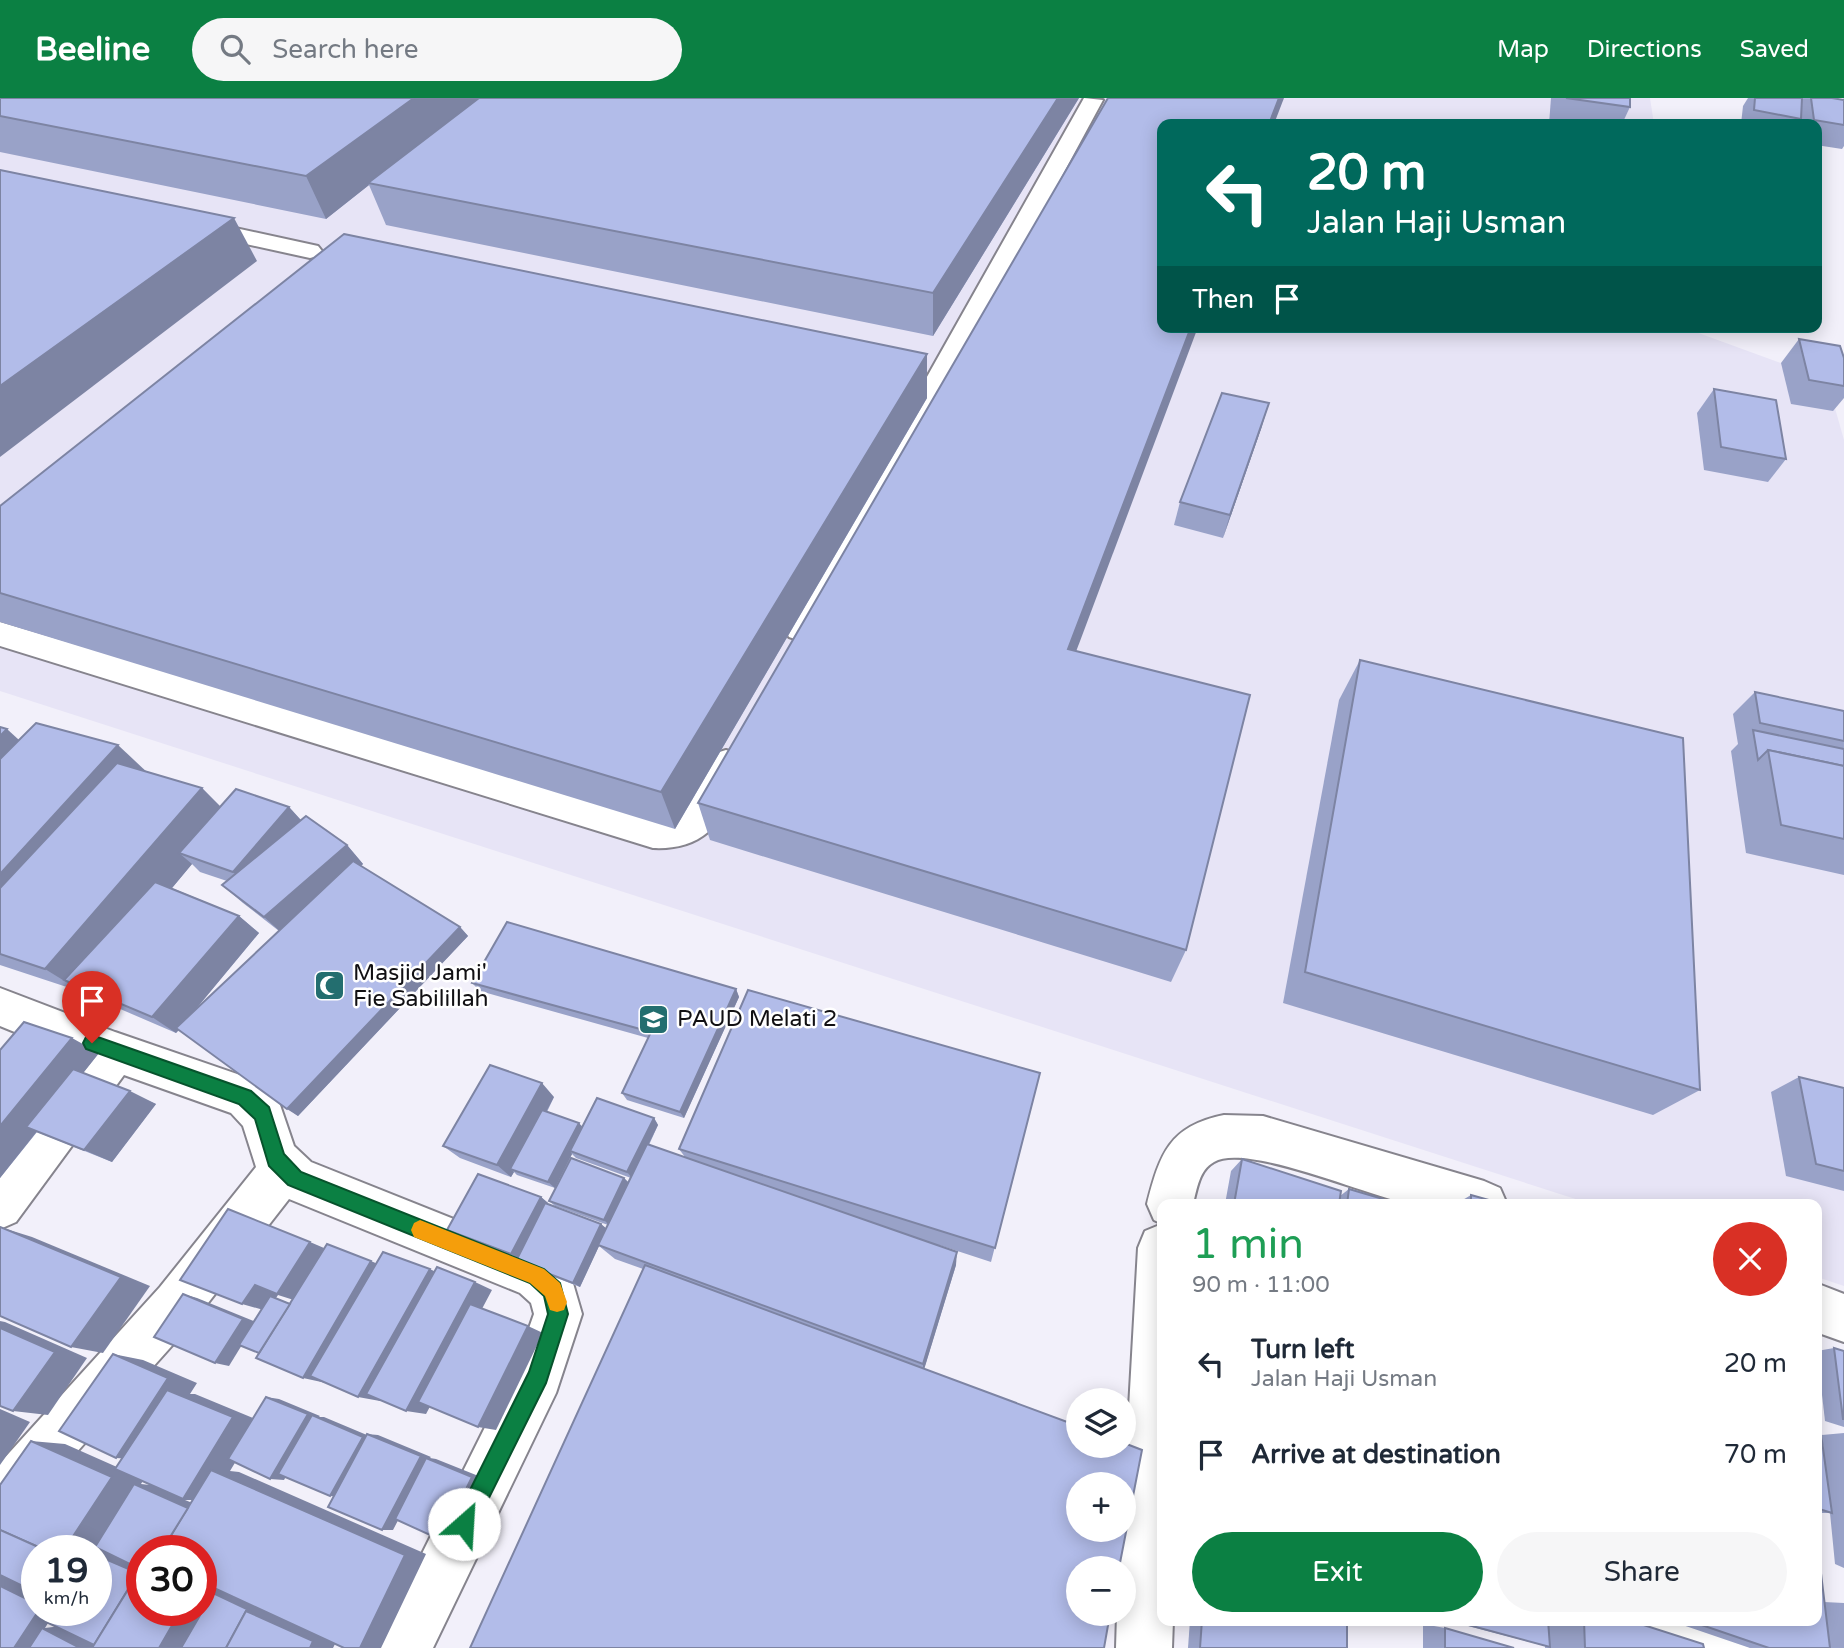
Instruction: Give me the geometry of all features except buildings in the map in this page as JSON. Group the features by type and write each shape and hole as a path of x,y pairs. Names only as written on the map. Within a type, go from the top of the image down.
{"street":[{"path":"789,650 1093,100"},
{"path":"175,222 310,251"},
{"path":"0,634 664,833 679,832 695,821 742,736"},
{"path":"0,1007 252,1101 262,1114 276,1160 284,1169 308,1185 537,1276 553,1290 558,1314 538,1375 403,1648"},
{"path":"0,1206 115,1052"},
{"path":"1171,1199 1175,1181 1193,1150 1205,1141 1237,1136 1262,1138 1467,1199"},
{"path":"0,1504 58,1435 177,1304 284,1169"},
{"path":"1822,1309 1844,1318"},
{"path":"1144,1648 1157,1312"},
{"path":"1674,1648 1673,1633 1722,1648"}],"shaded area":[{"path":"0,98 1650,98 1653,119 1157,119 1157,333 1698,333 1827,380 1844,440 1844,1286 1822,1279 1822,1199 1575,1199 0,691"}],"slow traffic":[{"path":"420,1230 537,1276 553,1290 557,1302"}],"place":[{"name":"Masjid Jami' Fie Sabilillah","path":"330,986"},
{"name":"PAUD Melati 2","path":"654,1019"}],"route":[{"path":"92,1043 245,1097 252,1101 262,1114 276,1160 295,1179 537,1276 553,1290 558,1314 538,1375 464,1524"}]}
